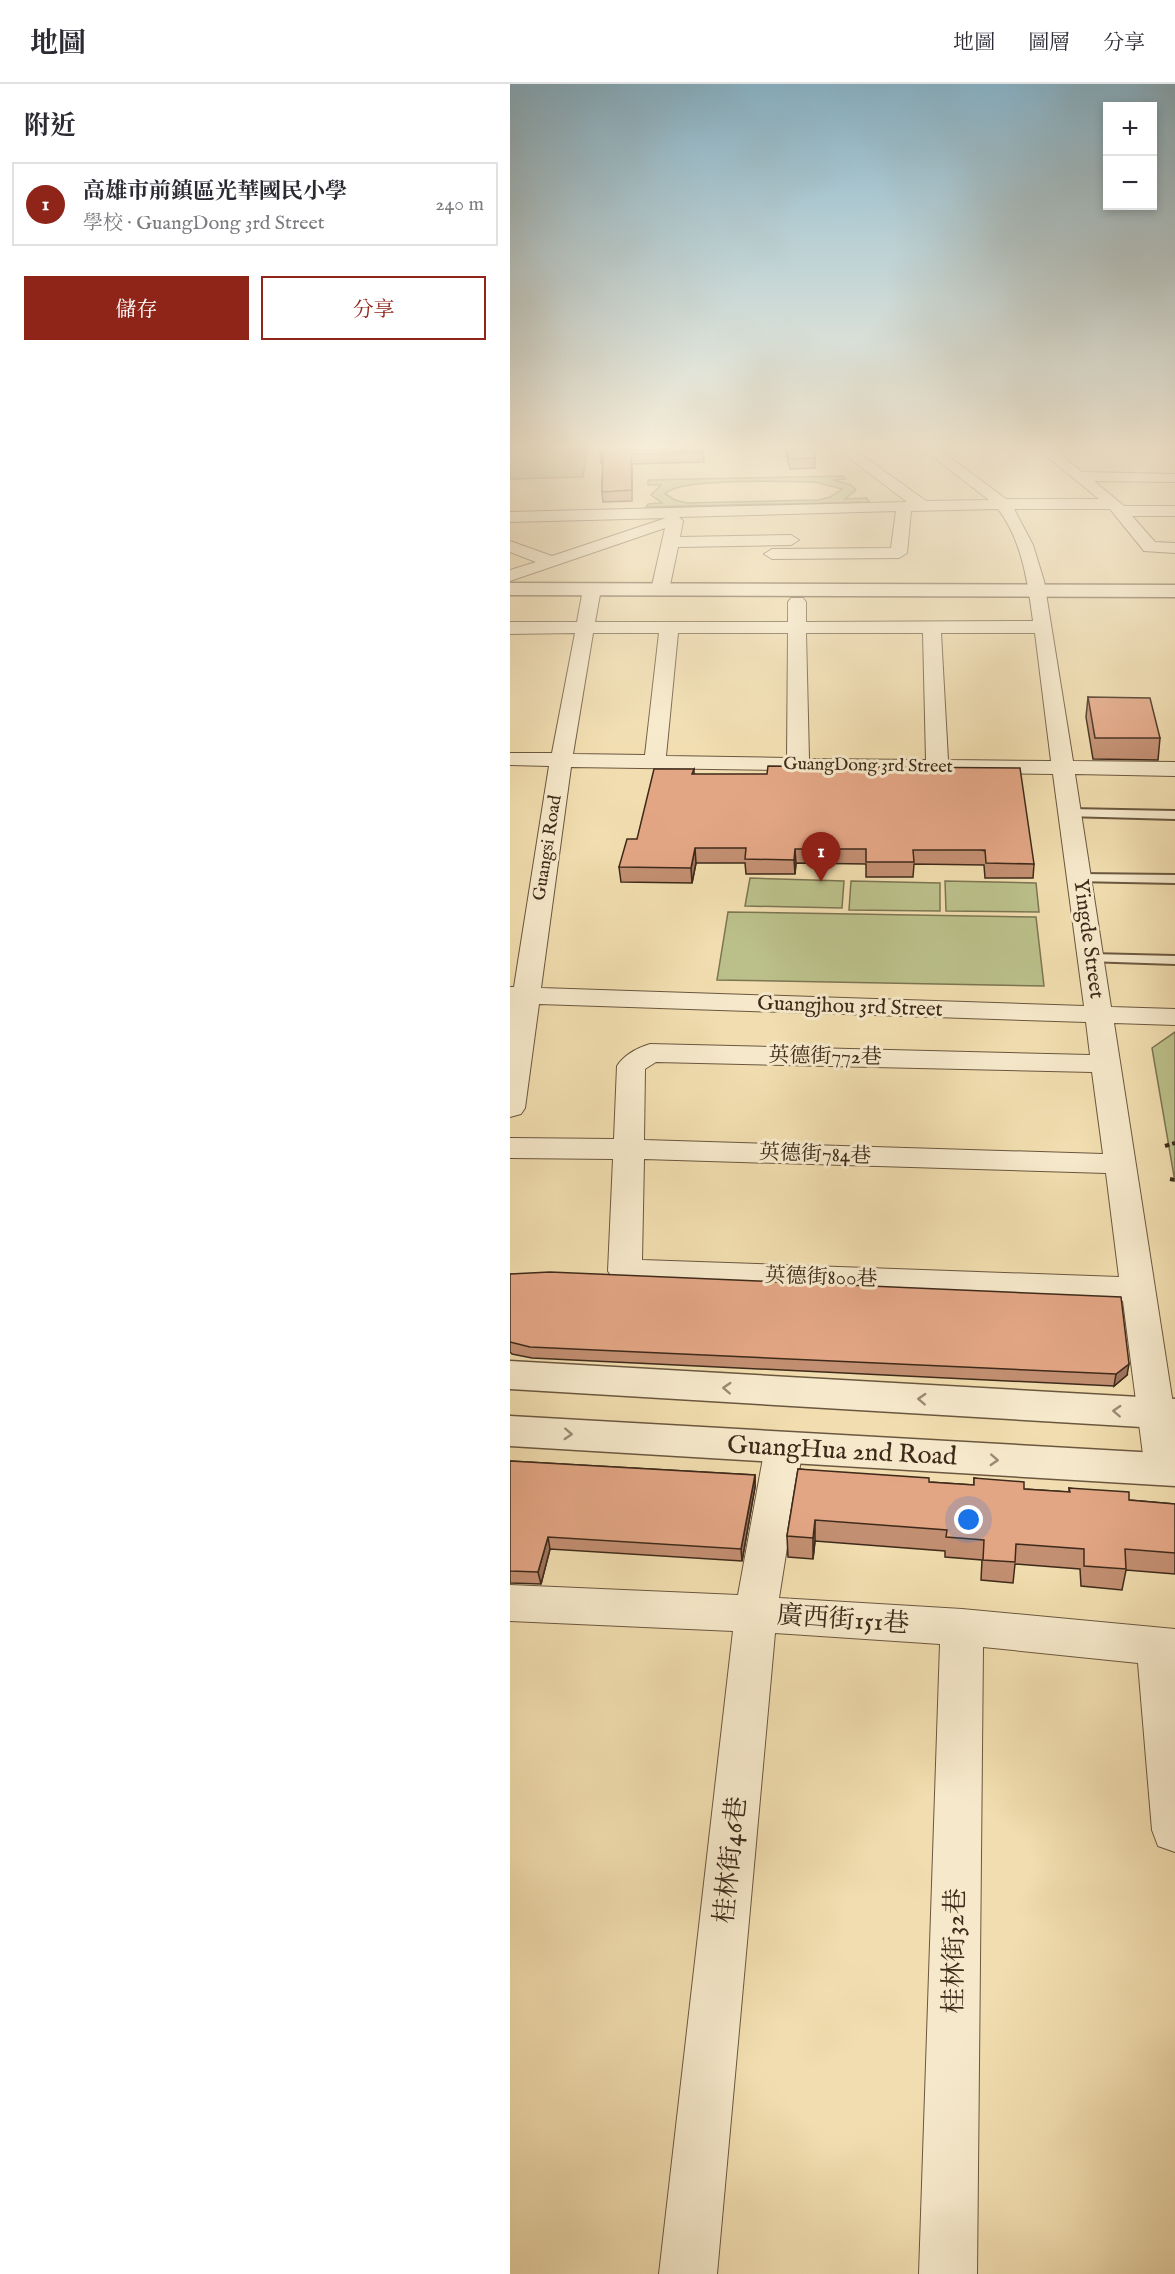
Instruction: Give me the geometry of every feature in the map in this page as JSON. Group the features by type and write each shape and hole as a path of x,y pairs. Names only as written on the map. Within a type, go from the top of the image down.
{"street":[{"path":"526,552 552,562"},
{"path":"510,576 581,552"},
{"path":"660,590 669,552"},
{"path":"772,554 777,552"},
{"path":"871,552 899,552"},
{"name":"Yingde Street","path":"1028,552 1039,597 1138,1290 1166,1413 1170,1470"},
{"path":"510,589 591,596 797,602 1039,597 1175,591"},
{"path":"510,602 660,590 1039,597 1175,602"},
{"name":"Guangsi Road","path":"510,1108 518,995 591,596"},
{"path":"797,602 798,765"},
{"path":"511,633 586,628 1043,627"},
{"path":"655,761 669,628"},
{"path":"932,628 937,767"},
{"name":"GuangDong 3rd Street","path":"510,759 1175,769"},
{"name":"Guangjhou 3rd Street","path":"518,995 1175,1017"},
{"name":"英德街772巷","path":"629,1149 631,1066 650,1053 1105,1064"},
{"name":"英德街784巷","path":"510,1148 629,1149 1120,1164"},
{"name":"英德街800巷","path":"629,1149 625,1271 1138,1290"},
{"path":"510,1375 1166,1413"},
{"name":"GuangHua 2nd Road","path":"510,1431 1170,1470"},
{"name":"桂林街46巷","path":"688,2274 756,1614 784,1447"},
{"name":"廣西街151巷","path":"510,1603 756,1614 963,1627 1167,1647"},
{"name":"桂林街32巷","path":"948,2274 963,1627"},
{"path":"1167,1647 1175,1830"}],"lane":[{"path":"1070,813 1175,815"},
{"path":"1079,878 1175,879"},
{"path":"1091,958 1175,960"}],"path":[{"path":"1165,1146 1175,1143"}],"green space":[{"path":"750,878 844,881 842,908 745,906"},
{"path":"851,881 940,883 940,911 849,910"},
{"path":"945,881 1036,883 1039,912 946,911"},
{"path":"728,912 1036,917 1044,986 717,980"},
{"path":"1175,1032 1175,1182 1152,1048"}],"building":[{"path":"1088,697 1150,698 1160,738 1095,738"},
{"path":"768,766 1020,768 1034,864 986,863 985,850 913,850 914,862 866,862 866,849 795,849 794,860 745,859 746,848 695,848 691,868 619,867 627,839 637,839 654,769 694,769 692,774 767,774"},
{"path":"550,1272 1121,1297 1129,1364 1116,1374 530,1347 510,1342 510,1274"},
{"path":"510,1461 755,1475 741,1549 548,1537 538,1572 510,1571"},
{"path":"798,1469 929,1478 929,1482 974,1485 974,1478 1024,1482 1024,1489 1070,1492 1069,1488 1129,1492 1129,1500 1175,1504 1175,1553 1125,1549 1126,1569 1084,1566 1084,1549 1016,1544 1015,1562 983,1560 984,1540 946,1537 947,1530 815,1520 813,1538 787,1536"}],"place":[{"name":"高雄市前鎮區光華國民小學","path":"821,882"}]}
